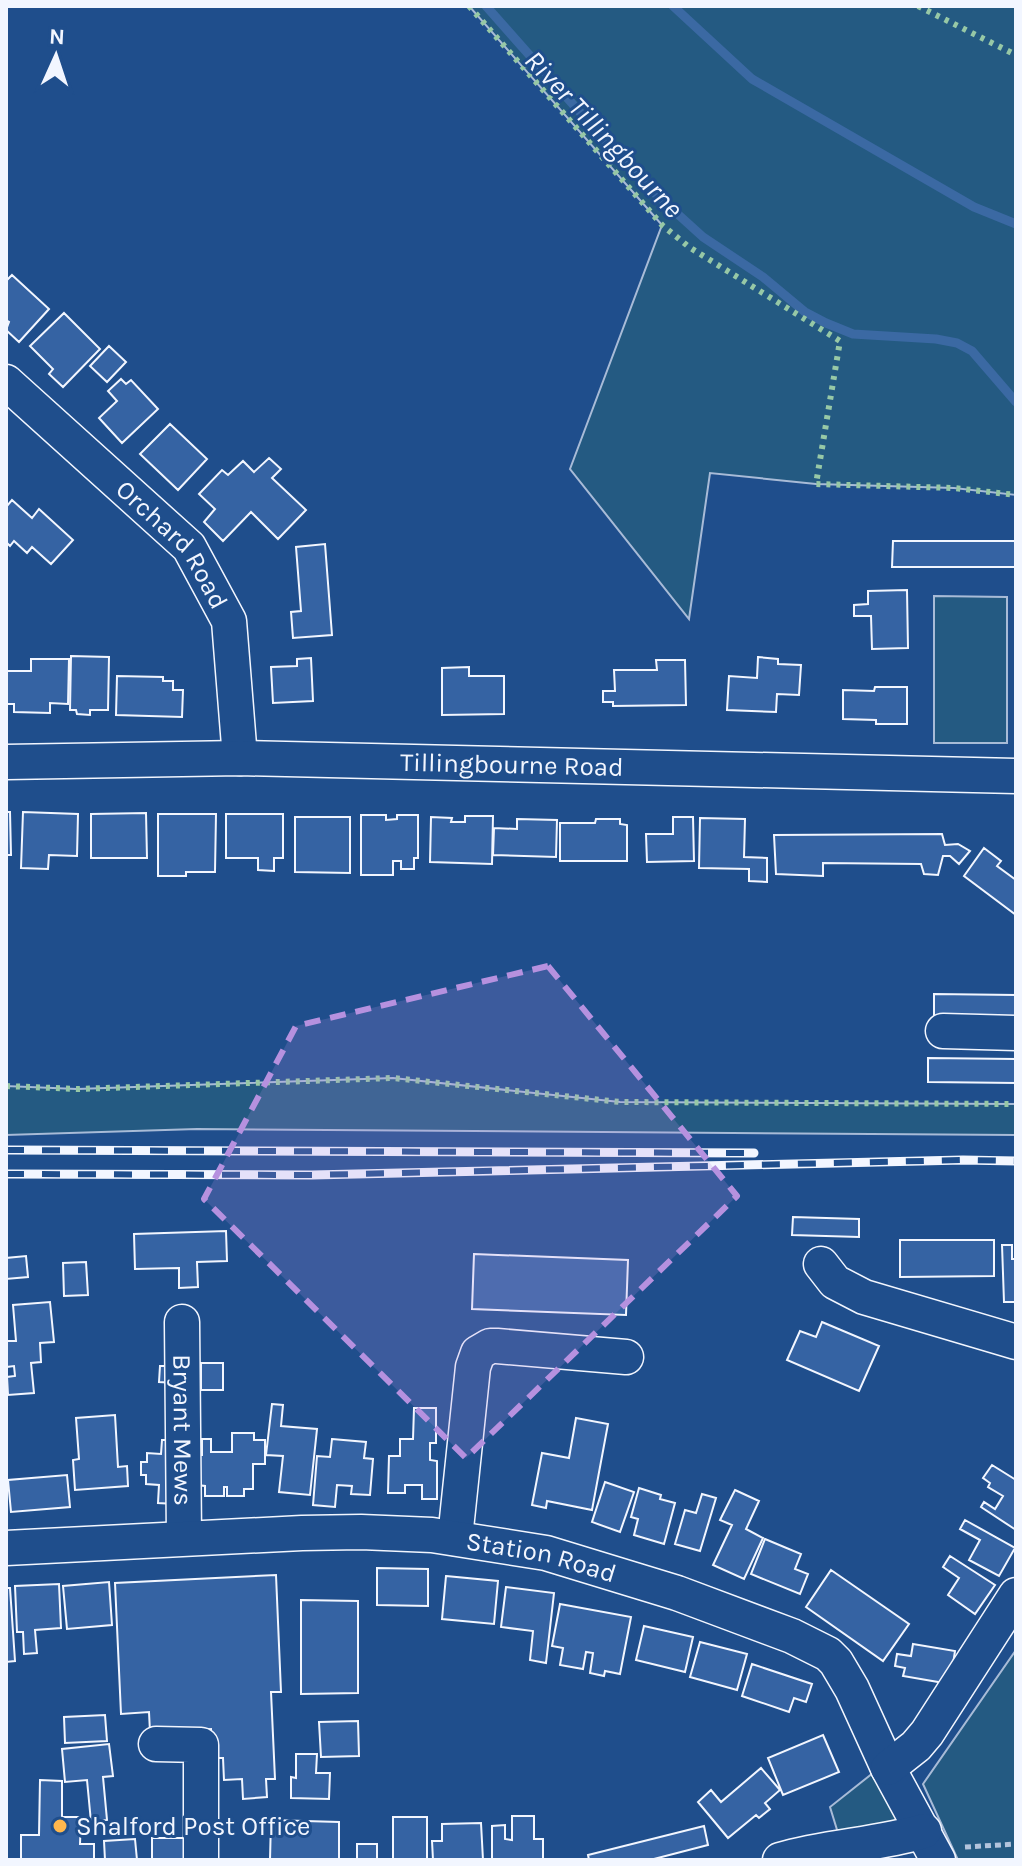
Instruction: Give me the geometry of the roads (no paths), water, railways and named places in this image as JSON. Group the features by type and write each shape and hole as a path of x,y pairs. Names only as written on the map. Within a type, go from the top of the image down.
{"street":[{"name":"Orchard Road","path":"6,382 189,547 229,621 240,758"},
{"name":"Tillingbourne Road","path":"6,762 240,758 1016,776"},
{"path":"943,1031 1016,1033"},
{"path":"821,1264 835,1282 864,1297 1016,1342"},
{"name":"Bryant Mews","path":"182,1322 184,1538"},
{"path":"455,1538 473,1367 478,1353 490,1346 497,1346 626,1357"},
{"name":"Station Road","path":"6,1548 333,1532 455,1538 579,1561 677,1593 781,1632 828,1654 843,1673 888,1768 932,1847"},
{"path":"888,1768 927,1733 1016,1595"},
{"path":"156,1744 201,1745 201,1860"},
{"path":"780,1860 813,1850 906,1836 932,1847"}],"waterway":[{"name":"River Tillingbourne","path":"486,6 639,179 703,237 763,277 805,312 826,323 853,334 957,343 972,351 1016,402"},
{"path":"673,6 752,79 974,207 1016,224"}],"railway":[{"path":"6,1150 754,1153"},
{"path":"6,1174 312,1175 1016,1161"}],"place":[{"name":"Shalford Post Office","path":"60,1826"}]}
